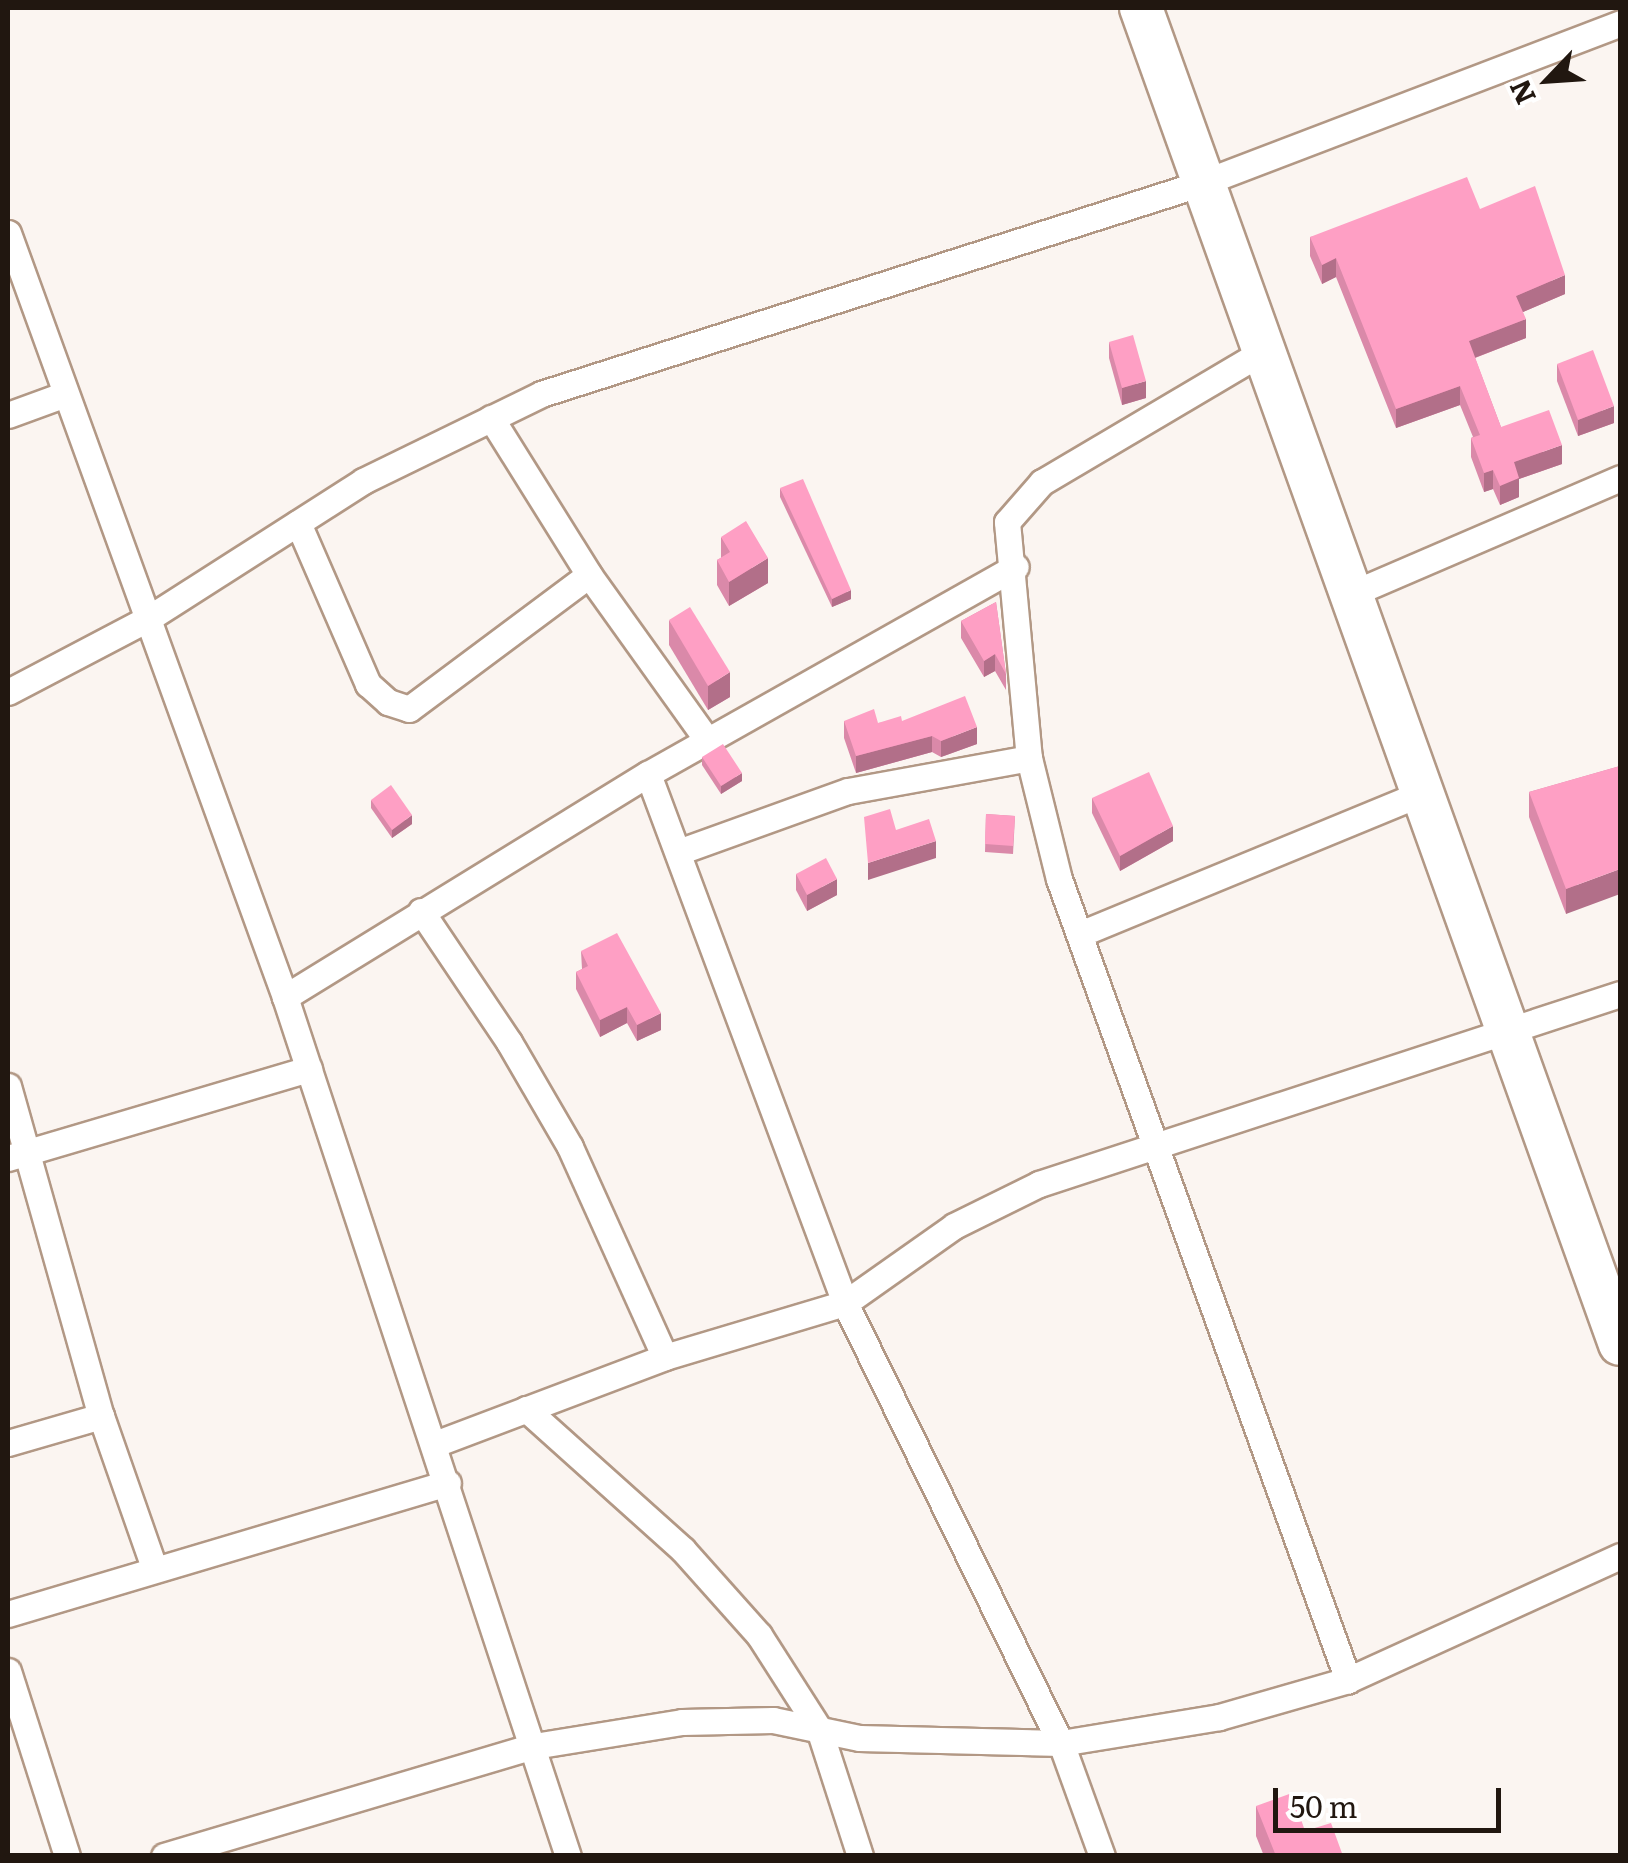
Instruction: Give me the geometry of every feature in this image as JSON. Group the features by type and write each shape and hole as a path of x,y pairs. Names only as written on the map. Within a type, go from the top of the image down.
{"highway":[{"path":"1141,8 1620,1344"}],"street":[{"path":"8,692 149,618 363,481 542,394 1202,182 1620,23"},
{"path":"8,232 63,396 149,618 285,997 568,1856"},
{"path":"1262,352 1042,482 1007,522 1016,567 1029,758 1080,934 1159,1144 1348,1680"},
{"path":"8,415 63,396"},
{"path":"492,418 589,575 708,740"},
{"path":"1351,594 1620,478"},
{"path":"298,523 368,684 388,702 409,708 589,575"},
{"path":"285,997 648,774 1016,567"},
{"path":"681,850 848,792 1029,758"},
{"path":"648,774 681,850 844,1304 1060,1743 1102,1856"},
{"path":"1080,934 1424,792"},
{"path":"421,911 509,1042 570,1147 664,1357"},
{"path":"435,1444 664,1357 844,1304 954,1226 1039,1184 1620,994"},
{"path":"17,1154 309,1069"},
{"path":"8,1086 17,1154 154,1567"},
{"path":"526,1409 683,1550 758,1635 818,1729 860,1856"},
{"path":"8,1443 101,1416"},
{"path":"8,1614 154,1567 448,1483"},
{"path":"164,1856 534,1746 682,1722 773,1720 860,1738 1060,1743 1219,1718 1348,1680 1620,1556"},
{"path":"8,1671 67,1856"}],"building":[{"path":"1467,177 1480,209 1535,186 1565,275 1516,296 1526,319 1469,341 1501,427 1549,410 1562,445 1514,462 1519,478 1500,486 1493,470 1484,473 1471,438 1480,435 1460,386 1396,409 1336,258 1322,265 1310,237"},
{"path":"1133,335 1146,381 1122,388 1109,342"},
{"path":"1593,350 1614,406 1578,420 1557,364"},
{"path":"803,479 851,590 832,599 780,488"},
{"path":"746,521 768,558 729,582 717,560 730,552 721,537"},
{"path":"996,602 1006,674 995,654 984,661 961,621"},
{"path":"690,607 730,672 708,686 669,620"},
{"path":"965,696 977,727 941,741 932,736 856,756 844,721 874,709 878,723 901,716 902,721"},
{"path":"723,744 742,773 721,786 702,757"},
{"path":"1620,766 1620,869 1566,889 1529,792"},
{"path":"1149,772 1173,826 1120,856 1092,798"},
{"path":"391,785 412,815 392,830 371,800"},
{"path":"890,809 896,830 929,819 936,841 868,863 864,817"},
{"path":"986,814 1015,816 1013,846 985,844"},
{"path":"826,858 837,879 807,895 796,874"},
{"path":"617,933 661,1013 637,1025 627,1007 600,1020 576,972 588,966 581,951"},
{"path":"1292,1793 1305,1831 1331,1823 1343,1856 1276,1856 1256,1806"}]}
